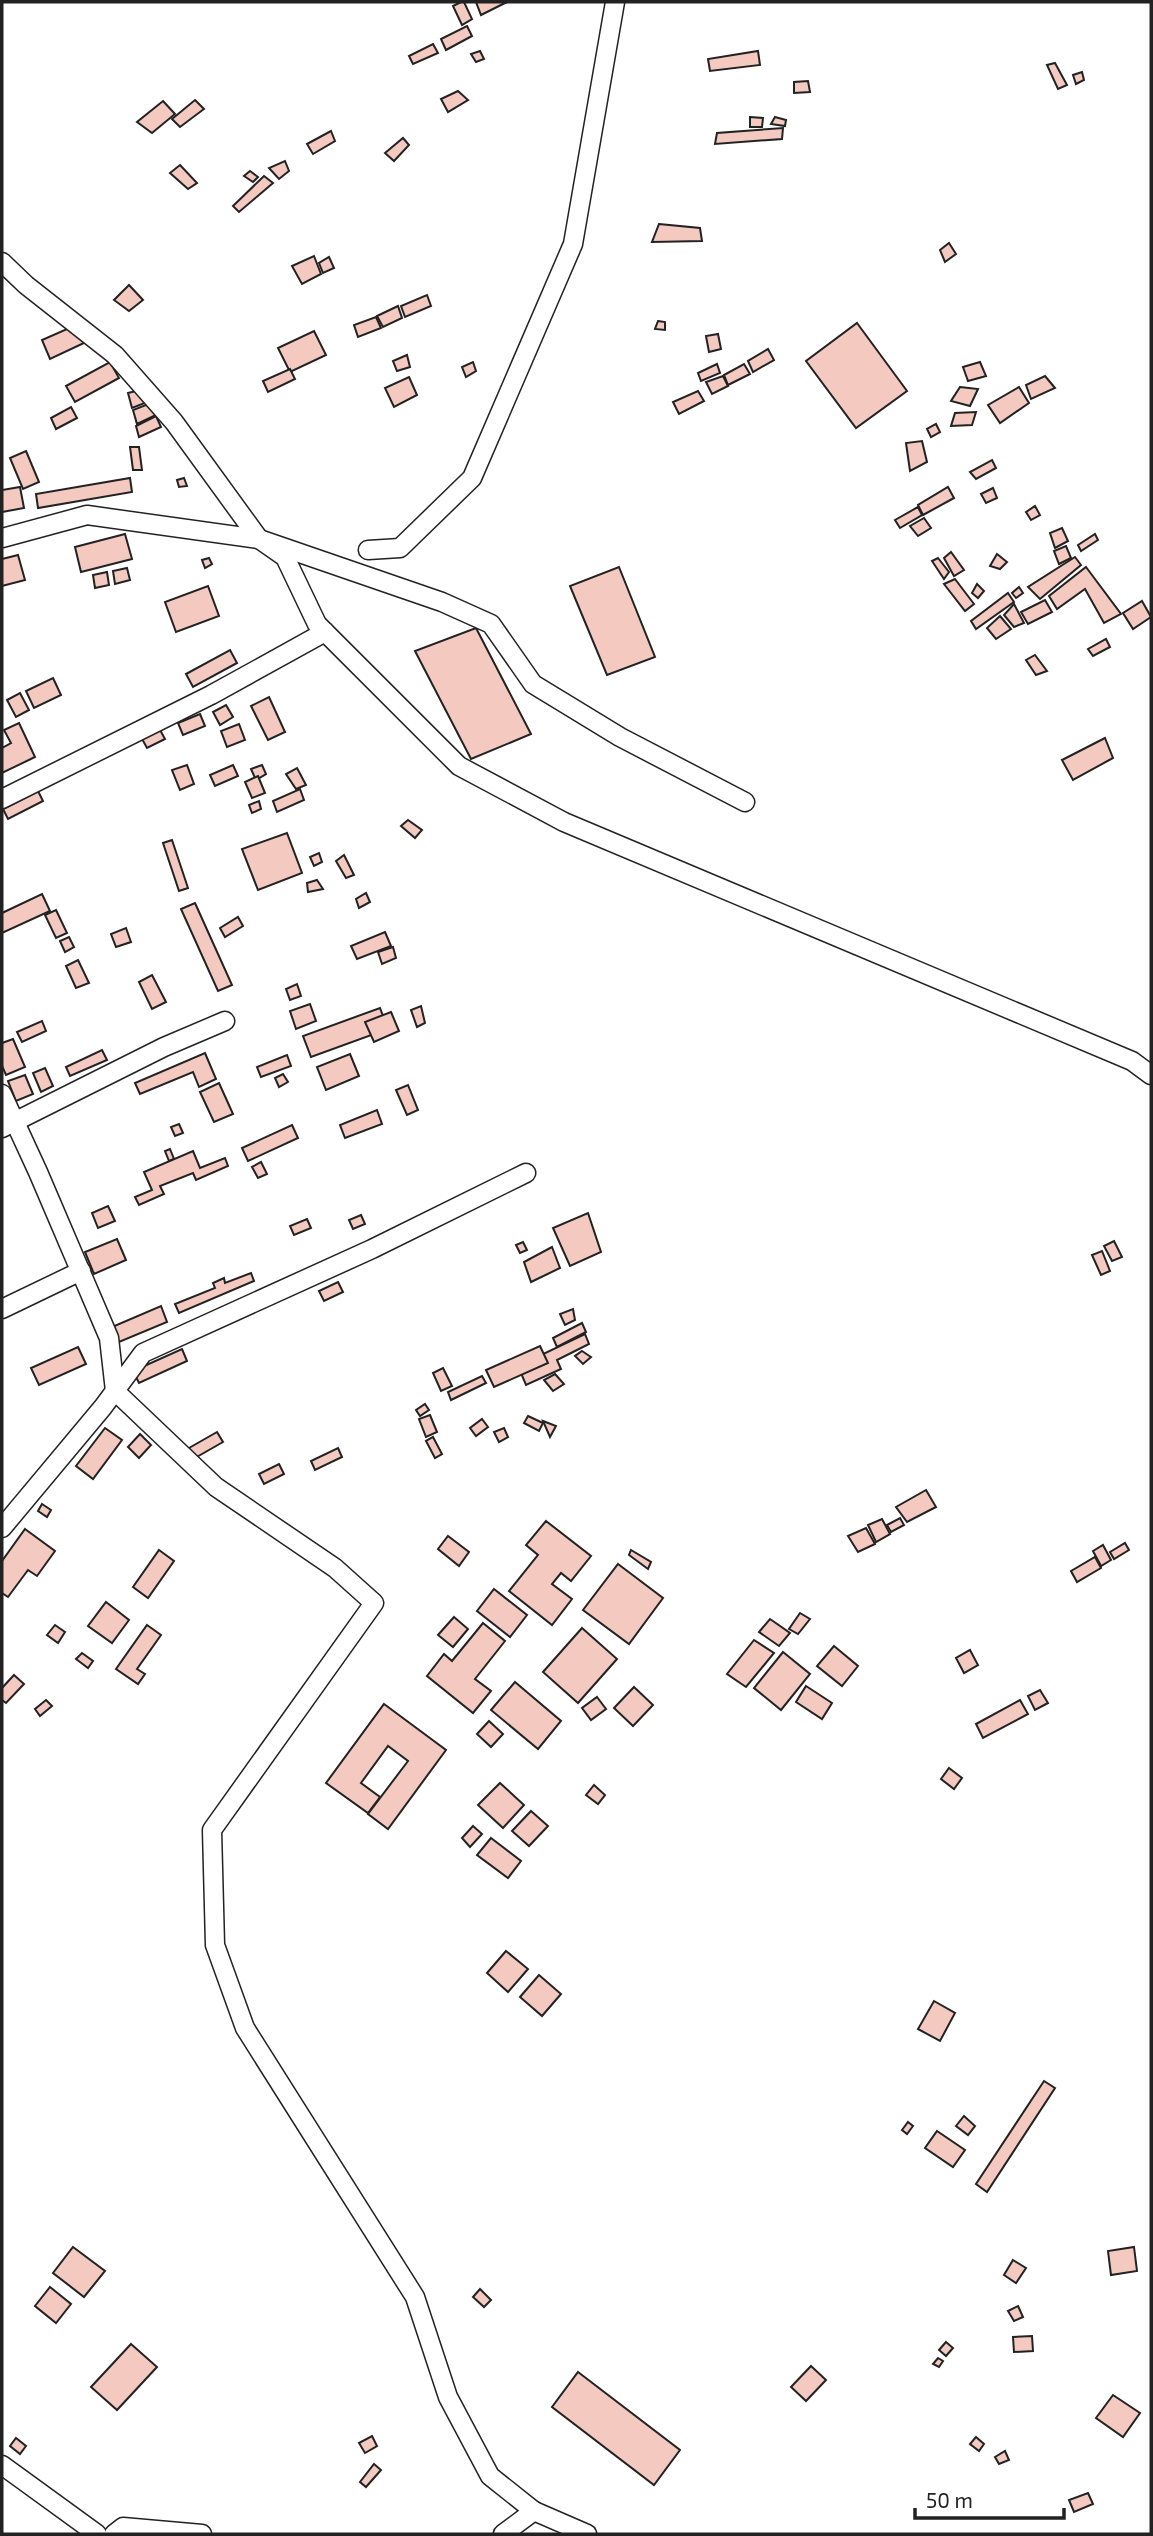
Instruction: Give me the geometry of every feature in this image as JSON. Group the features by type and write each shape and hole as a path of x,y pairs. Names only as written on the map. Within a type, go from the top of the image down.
{"street":[{"path":"368,550 400,548 472,478 573,244 615,2"},
{"path":"2,262 26,285 115,355 174,422 259,539 285,557 317,624 459,765 564,822 1132,1061 1151,1075"},
{"path":"2,538 87,515 259,539 442,602 491,624 533,684 620,737 745,802"},
{"path":"2,799 211,695 325,632"},
{"path":"8,1124 164,1047 225,1021"},
{"path":"2,1094 8,1124 81,1271 109,1338 115,1391 216,1487 335,1568 374,1603 212,1830 215,1945 245,2028 415,2297 448,2397 490,2476 534,2511 587,2534"},
{"path":"2,1528 143,1353 372,1249 526,1172"},
{"path":"2,1309 81,1271"},
{"path":"2,2465 97,2534"},
{"path":"503,2534 534,2511"},
{"path":"114,2534 123,2527 202,2534"}],"building":[{"path":"464,2 472,19 462,25 453,6"},
{"path":"476,2 507,2 481,15"},
{"path":"467,26 472,36 446,50 441,39"},
{"path":"433,44 438,53 413,64 409,56"},
{"path":"480,51 484,59 476,62 471,54"},
{"path":"758,51 760,65 710,71 708,59"},
{"path":"1055,63 1067,85 1058,89 1047,65"},
{"path":"1082,72 1084,80 1076,84 1073,75"},
{"path":"808,81 810,92 794,93 794,82"},
{"path":"458,91 468,100 448,112 441,99"},
{"path":"195,100 204,109 180,127 172,119"},
{"path":"163,101 175,114 152,133 137,122"},
{"path":"750,117 763,118 762,127 750,127"},
{"path":"775,117 786,120 785,126 771,124"},
{"path":"783,128 782,139 715,144 717,133"},
{"path":"331,131 335,141 313,154 307,144"},
{"path":"403,138 409,145 394,161 385,153"},
{"path":"285,161 289,171 279,179 269,168"},
{"path":"180,165 197,183 188,189 170,173"},
{"path":"250,171 258,177 253,182 244,176"},
{"path":"264,176 273,183 239,212 233,206"},
{"path":"659,224 700,228 702,241 652,242"},
{"path":"949,243 956,254 945,262 940,250"},
{"path":"314,256 321,274 302,284 292,266"},
{"path":"329,257 334,268 323,273 319,263"},
{"path":"129,285 143,300 129,311 114,300"},
{"path":"427,295 431,306 405,317 401,306"},
{"path":"398,306 402,318 383,327 377,316"},
{"path":"376,317 381,328 358,337 354,325"},
{"path":"658,321 665,322 665,330 655,329"},
{"path":"857,323 907,391 856,428 806,361"},
{"path":"76,325 84,343 50,359 42,340"},
{"path":"314,331 326,355 290,372 278,348"},
{"path":"718,334 721,349 709,352 706,336"},
{"path":"768,349 774,360 753,372 748,361"},
{"path":"407,355 410,367 397,371 393,361"},
{"path":"110,362 119,378 75,402 66,386"},
{"path":"473,362 476,371 466,377 462,367"},
{"path":"980,362 986,376 968,381 963,367"},
{"path":"717,364 720,373 701,381 698,373"},
{"path":"744,364 750,374 728,385 724,375"},
{"path":"290,369 295,379 268,392 263,381"},
{"path":"723,376 728,386 712,394 706,382"},
{"path":"1045,376 1055,388 1031,399 1026,385"},
{"path":"409,377 417,395 394,407 385,388"},
{"path":"960,387 978,389 970,406 951,401"},
{"path":"1019,387 1029,403 1000,423 988,405"},
{"path":"144,389 150,401 132,408 128,393"},
{"path":"698,391 704,401 679,414 673,402"},
{"path":"151,403 156,415 137,424 133,410"},
{"path":"71,407 77,418 56,429 51,418"},
{"path":"976,412 972,425 951,426 955,413"},
{"path":"156,416 161,427 139,437 136,426"},
{"path":"936,424 940,432 931,437 927,429"},
{"path":"922,441 927,462 910,471 906,443"},
{"path":"130,447 139,447 142,470 133,470"},
{"path":"26,451 39,482 23,489 10,458"},
{"path":"992,460 996,468 976,479 970,472"},
{"path":"130,478 132,492 38,508 36,494"},
{"path":"184,478 187,486 179,487 177,480"},
{"path":"20,487 24,508 2,512 2,490"},
{"path":"948,487 954,498 923,515 918,505"},
{"path":"993,488 997,498 986,503 981,494"},
{"path":"1035,506 1040,515 1031,520 1026,512"},
{"path":"918,507 922,515 900,528 895,520"},
{"path":"924,518 931,528 918,536 910,526"},
{"path":"1062,528 1068,541 1055,548 1050,533"},
{"path":"125,534 132,559 81,572 75,547"},
{"path":"1095,534 1098,540 1081,551 1078,545"},
{"path":"1066,546 1071,558 1059,564 1054,551"},
{"path":"951,552 964,570 954,576 944,558"},
{"path":"997,554 1007,562 1000,569 990,566"},
{"path":"18,555 25,580 2,586 2,559"},
{"path":"1075,557 1081,565 1040,599 1028,587"},
{"path":"209,558 212,564 205,568 202,560"},
{"path":"938,558 949,572 944,579 932,561"},
{"path":"619,567 655,657 607,675 570,586"},
{"path":"1086,567 1121,614 1104,623 1085,589 1057,609 1049,596"},
{"path":"127,568 130,580 115,584 113,571"},
{"path":"107,572 109,585 95,588 93,575"},
{"path":"955,579 974,604 965,611 944,584"},
{"path":"977,584 984,591 978,598 972,593"},
{"path":"208,586 219,616 176,632 165,602"},
{"path":"1019,587 1023,593 1016,598 1012,593"},
{"path":"1008,593 1014,602 976,629 971,621"},
{"path":"1045,600 1052,612 1028,624 1021,612"},
{"path":"1142,601 1151,617 1133,629 1123,613"},
{"path":"1014,604 1024,623 1014,627 1004,615"},
{"path":"1000,616 1011,629 996,639 987,628"},
{"path":"476,628 531,734 471,759 415,651"},
{"path":"1106,639 1110,647 1093,656 1088,649"},
{"path":"230,650 237,663 193,687 186,674"},
{"path":"1035,655 1047,671 1036,675 1026,660"},
{"path":"53,678 61,695 34,708 26,691"},
{"path":"20,693 29,710 16,717 7,700"},
{"path":"269,697 285,732 268,740 251,706"},
{"path":"226,705 233,717 220,725 213,712"},
{"path":"200,714 205,726 183,735 178,723"},
{"path":"19,723 35,757 2,773 2,748 11,743 4,730"},
{"path":"239,724 245,740 227,747 221,731"},
{"path":"159,728 165,739 147,748 141,737"},
{"path":"1105,738 1113,758 1073,780 1062,760"},
{"path":"187,765 194,784 180,790 172,770"},
{"path":"233,765 238,776 215,786 210,775"},
{"path":"262,765 266,774 256,780 251,769"},
{"path":"297,768 306,785 296,789 286,774"},
{"path":"258,776 265,793 252,798 245,782"},
{"path":"300,789 304,800 277,812 273,801"},
{"path":"38,791 43,801 8,819 3,809"},
{"path":"259,801 261,809 252,813 249,805"},
{"path":"408,820 422,830 415,838 401,826"},
{"path":"287,833 302,873 258,890 242,849"},
{"path":"172,840 188,888 179,891 163,843"},
{"path":"319,853 322,862 314,866 310,857"},
{"path":"344,855 354,875 346,878 336,861"},
{"path":"317,880 323,889 308,892 307,883"},
{"path":"366,893 370,902 359,908 356,899"},
{"path":"42,894 50,911 2,933 2,913"},
{"path":"195,903 232,985 218,991 181,909"},
{"path":"56,910 67,933 56,938 45,915"},
{"path":"238,917 243,926 225,937 220,928"},
{"path":"126,928 131,942 116,947 111,934"},
{"path":"385,932 391,946 357,959 351,946"},
{"path":"69,937 74,947 65,952 60,941"},
{"path":"393,947 396,958 382,964 378,952"},
{"path":"78,960 89,983 76,988 66,966"},
{"path":"152,975 166,1002 152,1009 139,982"},
{"path":"297,984 301,996 290,1000 286,989"},
{"path":"310,1004 316,1021 296,1029 290,1011"},
{"path":"421,1006 425,1023 417,1027 411,1010"},
{"path":"380,1008 388,1029 311,1057 303,1036"},
{"path":"391,1012 399,1031 374,1042 365,1022"},
{"path":"42,1021 46,1031 22,1042 17,1032"},
{"path":"13,1039 25,1067 6,1075 2,1066 2,1043"},
{"path":"102,1050 107,1060 70,1076 66,1067"},
{"path":"205,1053 216,1079 199,1087 193,1072 140,1094 135,1083"},
{"path":"350,1054 359,1076 326,1090 317,1067"},
{"path":"287,1055 291,1066 261,1077 257,1067"},
{"path":"45,1068 53,1086 41,1092 33,1073"},
{"path":"283,1074 288,1082 279,1087 275,1078"},
{"path":"25,1075 33,1094 16,1101 8,1081"},
{"path":"219,1083 233,1114 214,1122 200,1092"},
{"path":"408,1085 418,1110 407,1115 396,1090"},
{"path":"377,1110 382,1124 345,1138 340,1125"},
{"path":"179,1124 183,1133 175,1136 171,1127"},
{"path":"292,1125 298,1138 248,1161 242,1148"},
{"path":"170,1149 174,1159 169,1161 165,1151"},
{"path":"193,1151 200,1168 225,1158 228,1166 196,1180 193,1173 160,1186 164,1194 139,1205 135,1197 152,1190 144,1172"},
{"path":"261,1162 267,1174 258,1178 252,1167"},
{"path":"108,1206 115,1221 98,1228 92,1213"},
{"path":"588,1213 601,1252 570,1266 553,1228"},
{"path":"361,1215 365,1224 353,1229 349,1220"},
{"path":"307,1219 311,1228 294,1235 290,1226"},
{"path":"117,1239 126,1260 94,1274 85,1252"},
{"path":"1114,1241 1122,1257 1112,1261 1104,1246"},
{"path":"523,1242 527,1250 520,1253 516,1245"},
{"path":"552,1247 560,1268 531,1282 524,1262"},
{"path":"1102,1251 1110,1271 1101,1275 1092,1255"},
{"path":"251,1273 254,1281 179,1313 175,1304 215,1288 213,1283 224,1278 225,1283"},
{"path":"338,1282 343,1292 324,1301 319,1291"},
{"path":"161,1306 167,1322 119,1342 112,1327"},
{"path":"573,1309 575,1320 565,1325 560,1314"},
{"path":"582,1323 586,1332 557,1347 553,1338"},
{"path":"585,1334 589,1344 557,1360 561,1369 526,1385 518,1366"},
{"path":"540,1346 548,1363 494,1387 486,1370"},
{"path":"78,1347 86,1364 39,1385 31,1368"},
{"path":"182,1349 187,1361 139,1383 133,1371"},
{"path":"582,1351 591,1357 583,1364 575,1356"},
{"path":"443,1368 452,1386 441,1391 433,1373"},
{"path":"555,1374 564,1384 553,1391 544,1380"},
{"path":"482,1376 486,1383 451,1400 448,1392"},
{"path":"425,1404 429,1410 420,1416 416,1410"},
{"path":"430,1415 437,1432 426,1437 419,1419"},
{"path":"528,1416 543,1423 539,1431 524,1423"},
{"path":"482,1419 488,1427 476,1436 470,1428"},
{"path":"543,1421 556,1426 550,1437"},
{"path":"105,1428 122,1440 93,1479 76,1466"},
{"path":"504,1428 508,1437 499,1442 494,1432"},
{"path":"217,1432 223,1442 195,1458 189,1448"},
{"path":"140,1434 151,1445 139,1458 128,1447"},
{"path":"433,1437 442,1454 435,1458 426,1441"},
{"path":"338,1448 342,1457 315,1470 311,1461"},
{"path":"279,1464 284,1474 264,1484 259,1474"},
{"path":"926,1490 936,1507 907,1522 896,1507"},
{"path":"42,1504 51,1510 47,1517 38,1511"},
{"path":"900,1518 904,1525 891,1532 887,1525"},
{"path":"882,1519 890,1534 876,1542 868,1525"},
{"path":"546,1521 591,1556 571,1581 561,1573 552,1584 572,1599 552,1625 509,1591 538,1555 526,1545"},
{"path":"866,1528 875,1544 858,1552 848,1536"},
{"path":"25,1529 55,1551 37,1576 28,1570 8,1597 2,1593 2,1561"},
{"path":"448,1536 469,1552 459,1566 438,1549"},
{"path":"1125,1543 1129,1550 1114,1559 1110,1552"},
{"path":"1103,1545 1111,1560 1101,1566 1093,1551"},
{"path":"159,1550 174,1561 148,1598 133,1587"},
{"path":"631,1550 651,1562 648,1569 629,1555"},
{"path":"1095,1557 1101,1568 1077,1582 1071,1571"},
{"path":"618,1564 663,1598 629,1644 583,1610"},
{"path":"494,1589 527,1615 510,1637 477,1611"},
{"path":"106,1602 129,1620 112,1643 88,1626"},
{"path":"800,1613 810,1619 798,1634 789,1629"},
{"path":"454,1617 468,1629 453,1647 438,1635"},
{"path":"770,1619 790,1633 779,1646 759,1632"},
{"path":"483,1623 505,1641 475,1679 491,1691 473,1713 427,1676 444,1654 452,1661"},
{"path":"55,1625 65,1632 58,1643 47,1635"},
{"path":"147,1625 161,1635 137,1669 145,1674 138,1684 116,1669"},
{"path":"582,1628 617,1659 578,1703 543,1672"},
{"path":"754,1640 774,1653 746,1687 727,1674"},
{"path":"834,1646 858,1666 842,1686 817,1666"},
{"path":"970,1650 978,1665 964,1673 956,1658"},
{"path":"783,1652 810,1674 781,1710 754,1688"},
{"path":"82,1653 93,1661 88,1668 76,1659"},
{"path":"14,1675 24,1684 6,1703 2,1700 2,1688"},
{"path":"515,1682 561,1721 538,1749 491,1710"},
{"path":"806,1686 832,1703 822,1719 796,1702"},
{"path":"634,1687 653,1705 633,1726 614,1708"},
{"path":"1040,1690 1048,1703 1035,1710 1028,1696"},
{"path":"597,1697 606,1709 591,1720 582,1708"},
{"path":"46,1700 52,1706 40,1716 35,1709"},
{"path":"1020,1700 1028,1714 983,1738 976,1724"},
{"path":"384,1704 446,1750 388,1829 368,1814 408,1761 388,1746 361,1783 380,1797 368,1813 326,1783"},
{"path":"489,1721 503,1734 491,1747 477,1734"},
{"path":"949,1768 962,1778 954,1789 941,1779"},
{"path":"500,1783 524,1805 503,1828 478,1805"},
{"path":"594,1785 605,1795 598,1804 586,1795"},
{"path":"531,1811 548,1826 529,1846 512,1831"},
{"path":"473,1826 482,1834 470,1847 462,1838"},
{"path":"491,1838 521,1861 508,1878 477,1855"},
{"path":"506,1951 528,1969 508,1992 487,1973"},
{"path":"539,1975 561,1994 542,2016 520,1997"},
{"path":"934,2001 955,2013 940,2041 918,2029"},
{"path":"1044,2081 1055,2088 987,2192 976,2184"},
{"path":"964,2116 975,2126 968,2135 956,2126"},
{"path":"908,2122 913,2126 907,2134 902,2130"},
{"path":"937,2131 965,2150 953,2167 925,2148"},
{"path":"73,2247 105,2271 84,2297 53,2273"},
{"path":"1134,2247 1137,2271 1111,2275 1108,2251"},
{"path":"1013,2260 1026,2268 1016,2283 1004,2275"},
{"path":"50,2287 71,2304 56,2323 35,2306"},
{"path":"480,2289 491,2300 484,2307 473,2297"},
{"path":"1018,2306 1023,2317 1014,2321 1008,2311"},
{"path":"1032,2336 1033,2351 1014,2352 1013,2337"},
{"path":"946,2342 953,2348 946,2356 939,2350"},
{"path":"131,2344 157,2367 117,2410 91,2387"},
{"path":"938,2358 943,2361 939,2367 933,2364"},
{"path":"811,2366 826,2380 806,2401 791,2387"},
{"path":"578,2372 680,2450 654,2485 552,2407"},
{"path":"1113,2395 1140,2413 1123,2437 1096,2418"},
{"path":"372,2436 377,2446 365,2453 359,2443"},
{"path":"976,2437 984,2444 979,2451 970,2444"},
{"path":"16,2438 26,2446 20,2454 10,2446"},
{"path":"1005,2451 1009,2460 999,2464 995,2457"},
{"path":"374,2464 381,2470 366,2487 360,2482"},
{"path":"1088,2493 1093,2504 1074,2512 1069,2500"}]}
